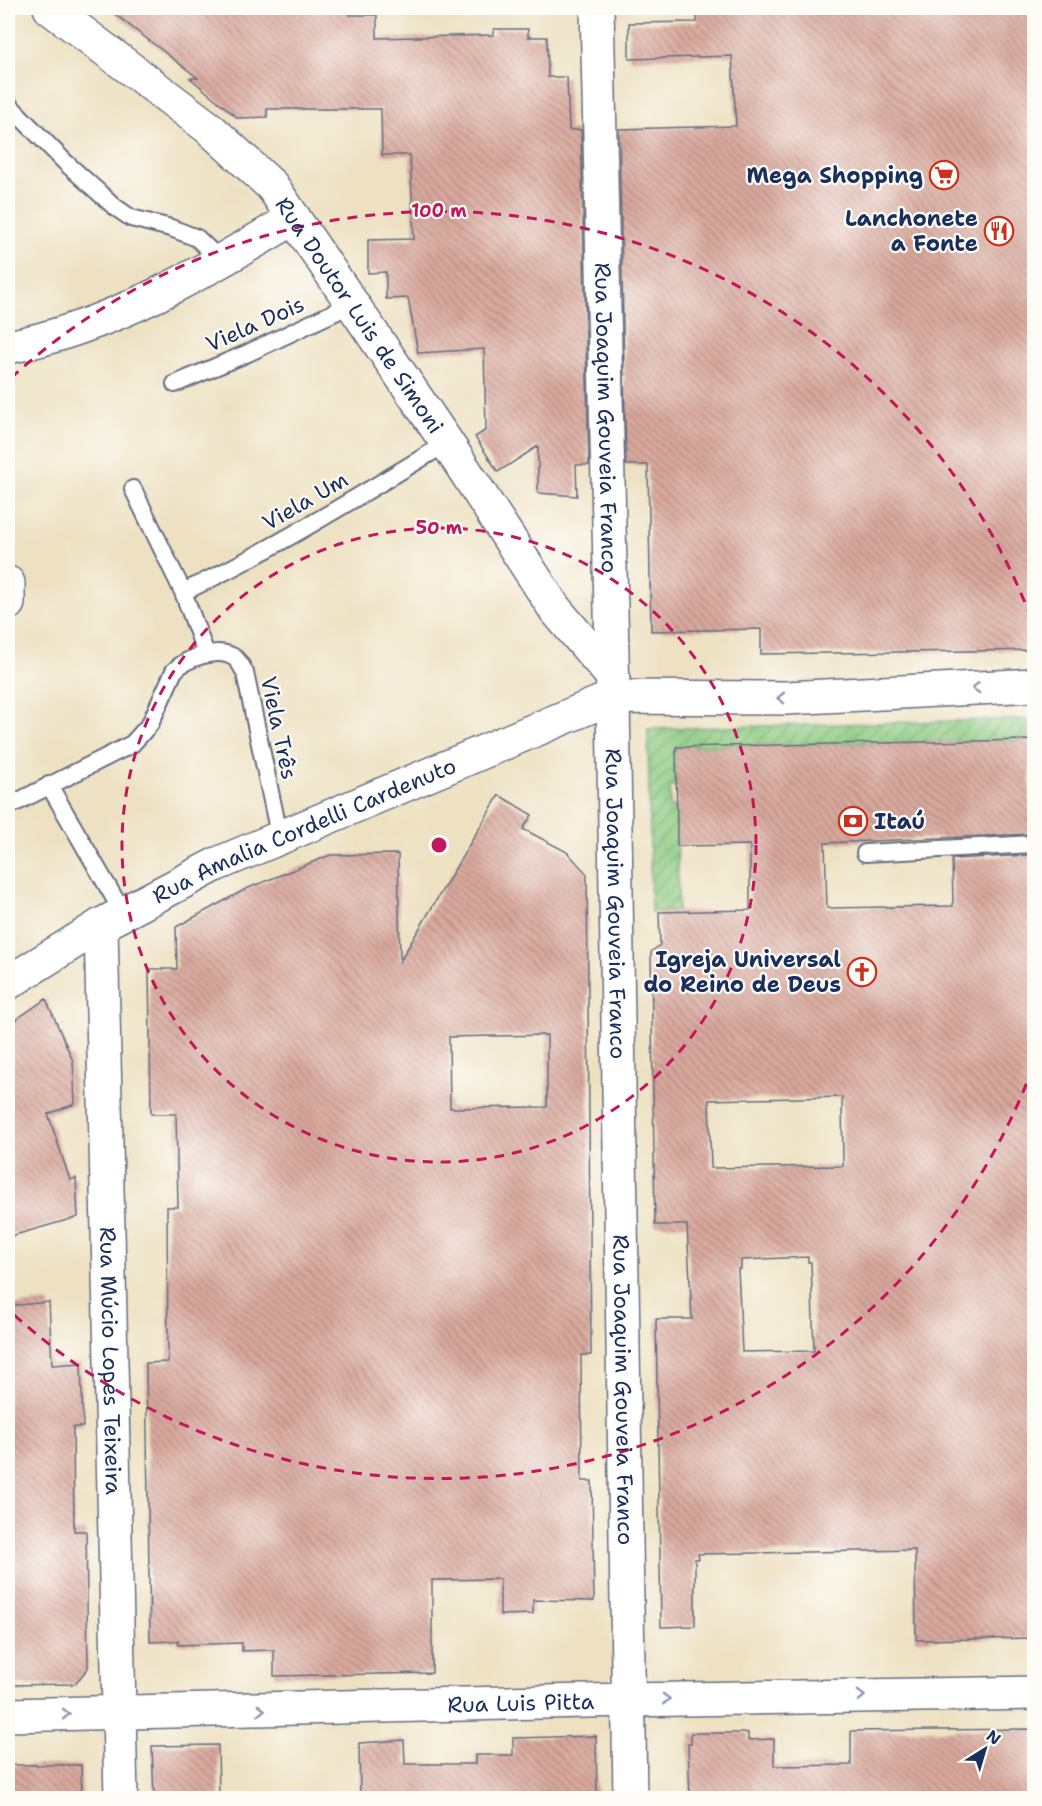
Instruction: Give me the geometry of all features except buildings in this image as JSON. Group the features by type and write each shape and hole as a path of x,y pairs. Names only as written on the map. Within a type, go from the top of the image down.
{"street":[{"name":"Rua Doutor Luis de Simoni","path":"50,8 209,128 272,186 447,443 555,609 613,687"},
{"name":"Rua Joaquim Gouveia Franco","path":"597,8 613,687 630,1798"},
{"path":"8,346 78,328 188,280 294,218"},
{"path":"8,583 8,603"},
{"path":"613,687 786,698 1035,685"},
{"name":"Rua Amalia Cordelli Cardenuto","path":"8,983 112,919 215,866 280,839 613,687"},
{"name":"Rua Múcio Lopes Teixeira","path":"112,919 121,1798"},
{"name":"Rua Luis Pitta","path":"8,1715 1035,1693"}],"lane":[{"path":"8,104 66,163 115,207 131,218 171,228 197,238 222,262"},
{"name":"Viela Dois","path":"175,384 248,353 352,304"},
{"name":"Viela Um","path":"183,591 227,571 276,544 447,443"},
{"path":"8,804 13,804 132,744 150,724 174,671 185,662 206,654 183,591 133,489"},
{"name":"Viela Três","path":"206,654 228,654 241,664 280,839"},
{"path":"49,785 112,919"},
{"path":"865,853 1035,844"}],"green space":[{"path":"1029,719 1030,740 676,747 676,786 670,787 670,807 677,807 678,910 651,912 648,729"}],"place":[{"name":"Mega Shopping","path":"944,175"},
{"name":"Lanchonete a Fonte","path":"999,231"},
{"name":"Itaú","path":"853,821"},
{"name":"Igreja Universal do Reino de Deus","path":"862,972"}]}
